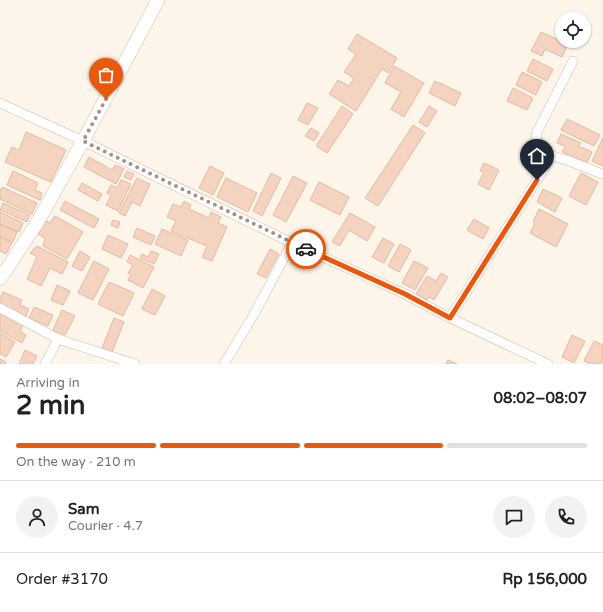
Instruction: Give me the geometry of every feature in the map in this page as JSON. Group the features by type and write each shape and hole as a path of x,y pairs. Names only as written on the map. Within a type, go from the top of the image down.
{"main road":[{"path":"0,279 37,224 158,0"}],"street":[{"path":"573,61 536,134 537,141 549,155 567,160 602,174"},
{"path":"0,103 83,141 292,243 405,294 450,318 548,364"},
{"path":"450,318 545,168 549,161 549,155"},
{"path":"224,364 253,316 292,243"},
{"path":"0,308 58,339 135,364"},
{"path":"45,364 58,339"}],"building":[{"path":"541,32 555,38 555,48 566,48 562,57 545,49 542,56 531,51"},
{"path":"357,34 397,58 388,73 382,69 356,111 329,94 338,80 349,86 354,78 344,72 356,54 348,49"},
{"path":"533,59 553,69 547,81 527,71"},
{"path":"394,66 424,83 404,117 391,109 401,92 385,83"},
{"path":"522,72 542,82 536,95 516,85"},
{"path":"435,81 461,93 455,106 429,93"},
{"path":"513,88 533,98 527,110 507,101"},
{"path":"307,103 318,108 308,125 298,120"},
{"path":"342,106 353,114 327,153 316,146"},
{"path":"429,106 437,111 427,127 419,122"},
{"path":"567,119 600,135 594,146 561,130"},
{"path":"413,125 425,133 378,206 365,198"},
{"path":"311,128 319,133 314,141 305,136"},
{"path":"26,132 66,150 51,182 5,162 12,147 19,150"},
{"path":"561,134 581,143 578,146 592,152 587,163 562,152 565,146 557,143"},
{"path":"603,138 603,166 592,161"},
{"path":"89,157 112,170 115,165 124,169 116,184 84,167"},
{"path":"484,163 499,170 489,190 478,184 484,172 480,171"},
{"path":"210,166 224,173 213,195 199,188"},
{"path":"13,171 38,183 35,190 42,193 40,200 7,185"},
{"path":"127,171 134,174 131,180 124,177"},
{"path":"271,173 281,178 262,216 253,211"},
{"path":"581,173 598,182 586,205 569,196"},
{"path":"293,176 307,183 286,222 273,215"},
{"path":"137,178 150,184 140,206 132,202 125,216 119,213"},
{"path":"226,178 257,193 248,212 217,197"},
{"path":"121,180 131,184 118,211 106,205 111,195 107,193 111,185 117,188"},
{"path":"319,182 349,197 340,215 310,200"},
{"path":"82,183 102,194 98,201 78,190"},
{"path":"2,187 37,203 32,214 0,199 0,191"},
{"path":"543,189 562,198 555,212 537,202"},
{"path":"65,201 99,219 94,228 60,210"},
{"path":"184,201 191,205 189,209 209,218 211,212 221,217 218,223 227,227 212,261 202,257 207,246 171,231 176,221 167,217 173,204 181,207"},
{"path":"3,203 30,215 27,222 0,210"},
{"path":"539,209 568,224 556,247 530,233"},
{"path":"0,212 23,223 19,232 0,224"},
{"path":"350,213 375,227 367,241 349,230 340,246 332,242"},
{"path":"55,216 83,232 67,259 43,246 45,238 38,234 46,221 50,223"},
{"path":"474,219 489,228 483,239 467,230"},
{"path":"113,220 120,222 118,228 111,225"},
{"path":"0,225 17,232 13,242 0,236"},
{"path":"137,228 155,236 151,245 133,237"},
{"path":"162,229 188,240 181,256 155,244"},
{"path":"108,235 128,244 121,258 102,249"},
{"path":"0,237 12,243 6,254 0,251"},
{"path":"383,238 394,244 384,263 372,257"},
{"path":"400,244 411,250 399,272 388,266"},
{"path":"37,246 68,262 62,274 50,268 41,286 27,279 37,257 30,253"},
{"path":"270,249 279,254 266,278 257,274"},
{"path":"80,251 90,257 82,271 72,266"},
{"path":"151,251 159,254 154,264 140,258 142,254 148,257"},
{"path":"130,255 154,267 143,288 128,280 131,274 128,273 133,265 127,262"},
{"path":"94,261 109,269 93,300 78,293"},
{"path":"414,261 428,268 415,290 402,283"},
{"path":"441,273 448,277 434,300 429,297 427,300 416,294 427,276 436,281"},
{"path":"109,282 134,293 123,316 98,304"},
{"path":"57,285 70,291 63,305 51,300"},
{"path":"152,289 165,296 155,315 142,309"},
{"path":"3,292 22,300 20,305 29,309 26,316 0,305 0,298"},
{"path":"34,307 53,315 48,326 29,318"},
{"path":"62,310 75,316 65,335 53,330"},
{"path":"0,313 23,325 20,331 26,335 22,343 0,331"},
{"path":"114,318 124,322 112,352 102,348"},
{"path":"0,333 15,342 6,357 0,354"},
{"path":"572,335 585,341 574,363 562,357"},
{"path":"594,341 603,345 602,364 591,364 584,361"},
{"path":"25,350 37,356 33,364 19,364"},
{"path":"0,359 6,362 5,364 0,364"},
{"path":"448,360 457,364 446,364"}],"way so far":[{"path":"106,99 83,141 306,249"}],"route":[{"path":"306,249 405,294 450,318 537,180"}]}
